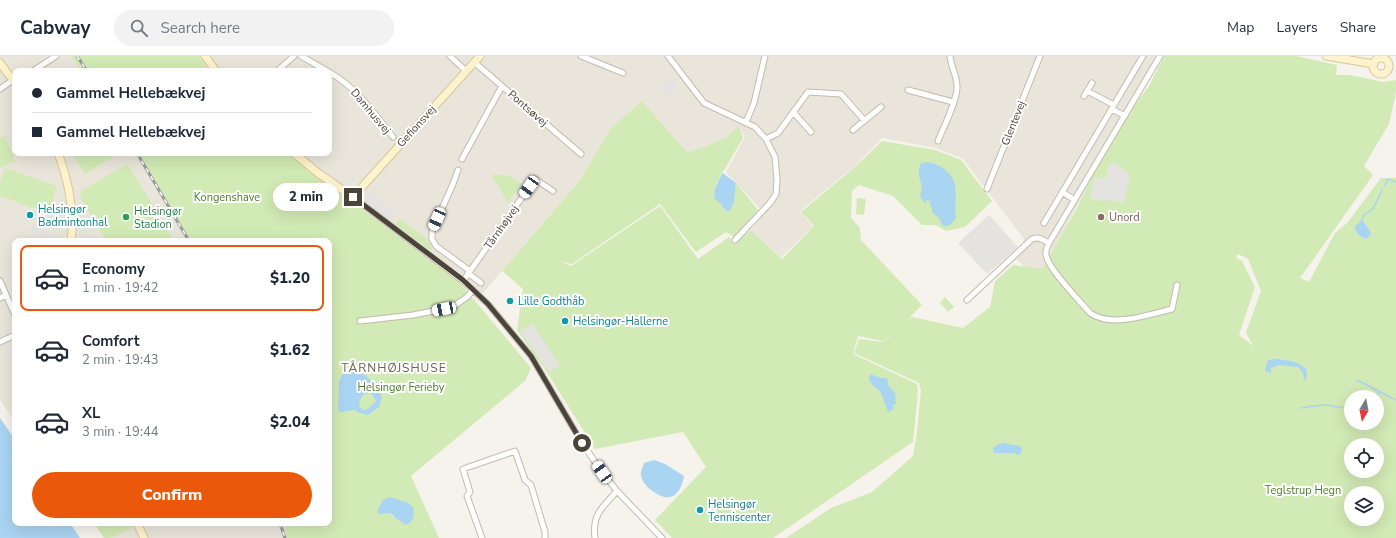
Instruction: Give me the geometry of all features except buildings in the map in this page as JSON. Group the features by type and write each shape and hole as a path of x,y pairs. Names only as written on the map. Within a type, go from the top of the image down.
{"main road":[{"path":"205,56 214,68"},
{"name":"Gefionsvej","path":"353,197 480,56"},
{"path":"1326,56 1374,64"},
{"path":"1382,57 1393,67 1387,72 1380,74 1374,70 1374,64 1382,57"},
{"path":"0,63 12,79"},
{"path":"59,156 65,174 70,200 72,217 71,238"},
{"path":"298,156 353,197"},
{"path":"138,526 144,538"}],"street":[{"path":"38,68 56,56"},
{"path":"280,68 294,56"},
{"name":"Damhusvej","path":"301,56 321,68"},
{"path":"450,56 466,71"},
{"path":"581,56 623,73"},
{"path":"668,56 704,103 755,126 766,139 775,157 777,180 776,194 772,201 735,240"},
{"path":"746,122 754,103 765,56"},
{"path":"938,141 957,88 950,56"},
{"name":"Glentevej","path":"987,190 1040,56"},
{"path":"1044,223 1143,56"},
{"path":"1160,56 1049,243 1046,254 1047,259 1057,275 1090,313 1095,316 1116,320 1129,319 1172,309 1177,285"},
{"name":"Pontsøvej","path":"474,62 581,154"},
{"name":"Damhusvej","path":"332,74 341,79 356,92 393,138"},
{"path":"0,89 12,83"},
{"path":"1084,96 1092,83"},
{"path":"462,158 502,86"},
{"path":"908,90 953,102"},
{"path":"1088,91 1125,116"},
{"path":"766,139 778,133 808,92 841,94 864,120"},
{"path":"852,130 881,107"},
{"path":"793,112 811,132"},
{"path":"458,170 432,231 432,239 436,246 481,283"},
{"name":"Tårnhøjvej","path":"463,280 535,179 553,191"},
{"path":"1062,192 1075,200"},
{"path":"353,197 463,280 488,304 531,356 582,443 617,491 662,538"},
{"path":"967,300 1032,239 1036,237 1049,243"},
{"path":"0,281 12,308"},
{"path":"360,321 412,315 454,306 467,297 473,290"},
{"path":"0,298 6,295"},
{"path":"0,342 12,336"},
{"path":"482,538 467,496 470,492 463,469 515,451 525,480 531,485 545,532 545,538"},
{"path":"595,538 593,526 596,518 617,491"}],"shaded area":[{"path":"0,56 71,56 80,68 12,68 12,156 137,156 189,238 12,238 12,418 0,400"},
{"path":"199,56 1156,56 1045,267 1033,277 1016,258 1024,239 963,159 936,148 882,138 855,166 800,211 813,227 781,257 751,230 764,213 726,172 745,137 739,126 727,137 710,145 687,152 642,101 610,129 581,179 483,293 460,283 292,156 332,156 332,68 207,68"},
{"path":"672,77 679,88 665,98 657,87"},
{"path":"1109,163 1116,164 1130,175 1124,203 1102,199 1101,201 1090,199 1094,177 1106,178"},
{"path":"372,188 375,189 372,193 398,213 391,221 364,201"},
{"path":"989,215 1018,247 987,274 958,243"},
{"path":"32,226 56,234 55,238 29,238"},
{"path":"532,323 560,365 549,372 520,331"},
{"path":"285,526 287,538 111,538 131,527"}],"green space":[{"path":"71,56 199,56 207,68 80,68"},
{"name":"Teglstrup Hegn","path":"1164,56 1296,56 1337,65 1336,75 1350,75 1383,82 1396,80 1396,92 1389,124 1364,166 1373,175 1300,278 1309,282 1335,233 1347,223 1381,178 1396,178 1396,538 786,538 831,508 872,492 913,456 921,390 919,383 854,353 859,339 882,342 892,336 882,341 858,336 853,354 917,384 918,391 913,442 773,538 672,538 655,520 706,467 683,432 595,449 548,374 517,330 523,289 502,271 581,179 610,129 642,101 687,152 710,145 727,137 739,126 743,138 716,184 721,204 726,211 734,201 736,183 758,210 735,237 726,232 696,252 660,204 572,264 560,261 571,266 660,206 698,259 729,237 734,244 751,230 782,259 814,226 801,212 855,167 882,141 935,150 961,160 992,201 965,227 946,231 936,225 922,225 893,196 859,185 852,191 851,218 860,228 861,240 922,305 907,322 912,317 963,328 990,307 995,281 1013,265 1044,269 1043,268 1077,208 1097,167 1135,104 1149,86","holes":["1238,254 1248,259 1261,291 1246,332 1253,346 1239,335 1255,287 1242,261 1236,258"]},
{"path":"5,136 15,161 0,168 0,138"},
{"path":"74,156 115,156 85,174"},
{"path":"137,156 292,156 460,283 531,368 525,381 411,476 439,538 287,538 285,526 332,526 332,238 189,238","holes":["399,500 406,502 394,518 391,513 388,513"]},
{"name":"Helsingør Stadion","path":"125,165 129,166 172,238 104,238 80,196 81,191"},
{"path":"5,168 57,186 48,213 0,196 0,182"},
{"path":"491,174 510,176 521,184 508,203"},
{"path":"857,198 866,199 864,215 856,214"},
{"path":"400,219 427,239 432,248 431,251 395,224"},
{"path":"945,297 954,307 948,312 940,303"},
{"path":"96,526 132,527 111,538 104,538"}],"water":[{"path":"927,162 936,164 950,174 955,185 956,218 948,225 942,225 939,218 932,212 930,201 927,200 925,203 920,195 922,187 919,176 919,168 921,163"},
{"path":"723,173 736,183 734,201 730,211 726,211 715,199 715,188"},
{"path":"1362,220 1370,231 1371,235 1366,239 1358,234 1355,229 1355,226"},
{"path":"1273,359 1291,361 1302,366 1306,369 1307,377 1304,381 1303,373 1298,367 1279,365 1271,368 1271,373 1265,371 1267,361"},
{"path":"346,368 363,374 376,386 382,397 379,407 368,415 357,412 356,410 340,412 338,409 339,381","holes":["371,393 376,401 368,409 362,410 359,403 364,394"]},
{"path":"870,374 881,378 887,378 889,387 894,391 896,399 895,401 897,404 893,405 894,409 888,412 880,391 873,386 869,379"},
{"path":"0,418 12,436 12,526 72,526 80,538 0,538"},
{"path":"1003,443 1020,446 1022,449 1021,453 1018,455 1014,453 994,453 993,448"},
{"path":"654,460 665,464 684,476 678,492 670,497 665,497 654,492 644,483 641,471 644,463"},
{"path":"389,497 406,502 413,507 413,518 409,524 406,525 394,517 391,513 379,514 377,511 383,500"}],"waterway":[{"path":"1385,186 1387,179 1396,182"},
{"path":"1362,220 1364,215 1373,209 1382,190"},
{"path":"1357,380 1396,400"},
{"path":"1301,408 1326,405 1344,406"}],"railway":[{"path":"77,56 85,68"},
{"path":"139,156 187,238"},
{"path":"281,526 285,538"}],"place":[{"name":"Helsingør Badmintonhal","path":"30,215"},
{"name":"Helsingør Stadion","path":"126,217"},
{"name":"Unord","path":"1101,217"},
{"name":"Lille Godthåb","path":"510,301"},
{"name":"Helsingør-Hallerne","path":"565,321"},
{"name":"Helsingør Tenniscenter","path":"700,510"}],"district":[{"name":"TÅRNHØJSHUSE","path":"394,368"}],"route":[{"path":"353,197 463,280 488,304 531,356 582,443"}],"park label":[{"name":"Kongenshave","path":"227,197"},
{"name":"Helsingør Ferieby","path":"401,387"}]}
